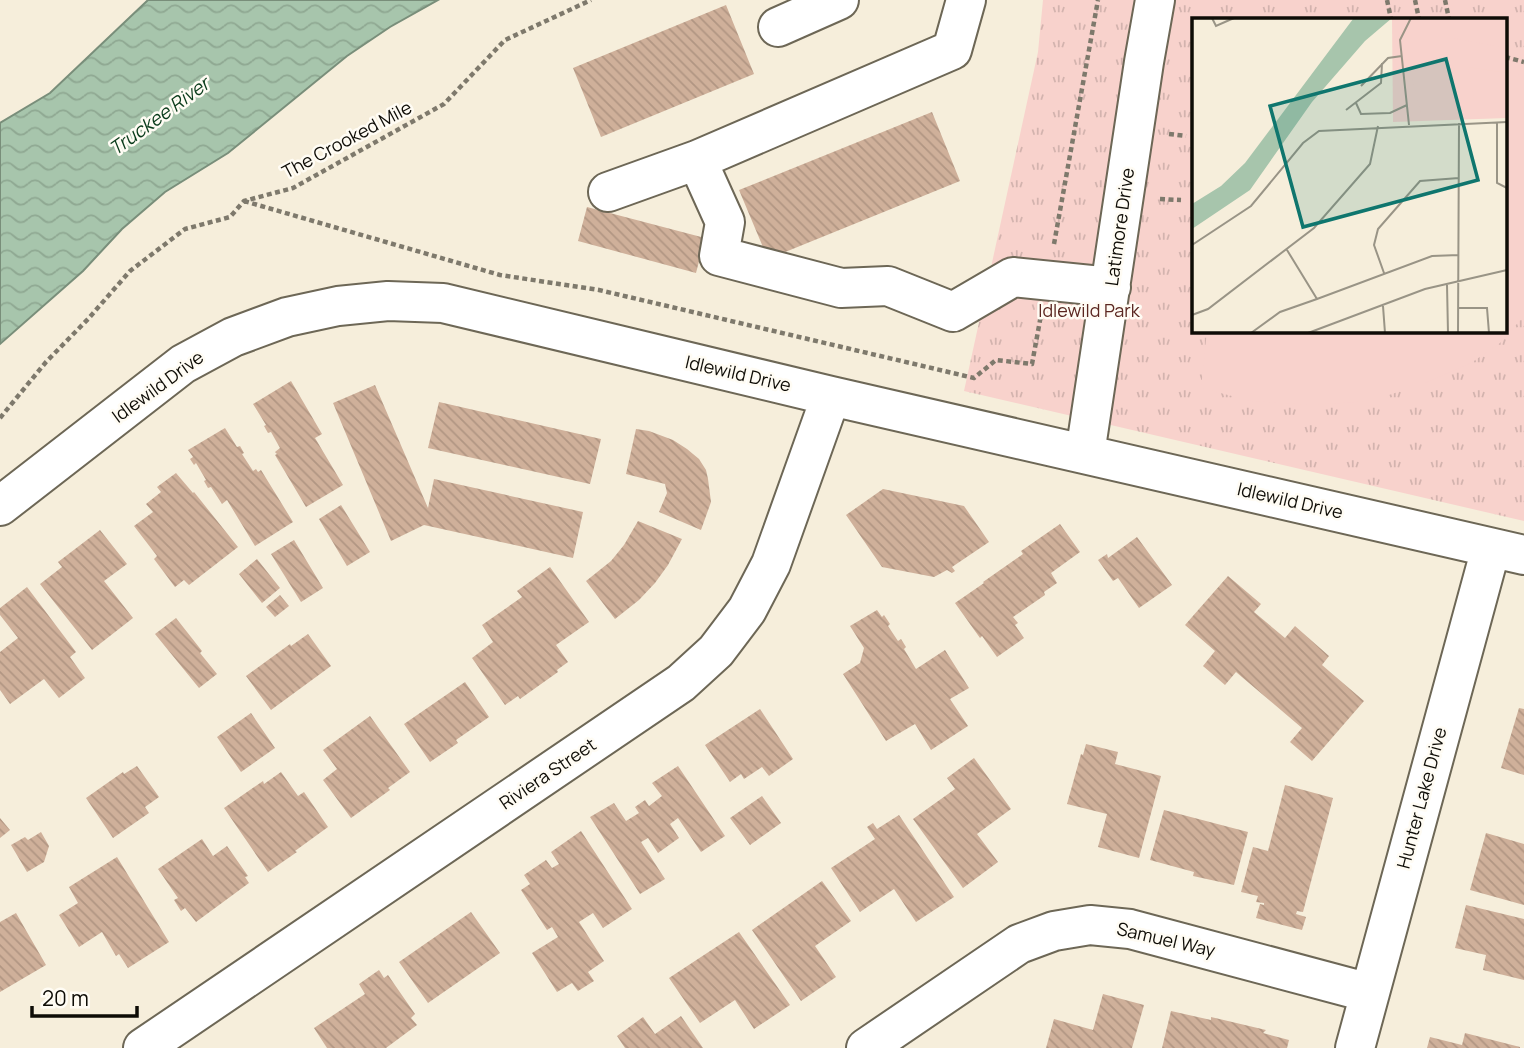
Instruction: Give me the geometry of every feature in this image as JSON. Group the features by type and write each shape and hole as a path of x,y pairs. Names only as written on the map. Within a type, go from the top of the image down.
{"street":[{"path":"778,27 839,0"},
{"path":"608,192 697,160 952,50 965,0"},
{"name":"Latimore Drive","path":"1085,454 1155,0"},
{"path":"697,160 725,222 719,256 841,288 888,286 953,312 1013,277 1111,287"},
{"name":"Idlewild Drive","path":"0,506 183,364 233,337 287,317 338,306 388,301 443,303 831,396 1507,551"},
{"name":"Riviera Street","path":"143,1048 681,683 707,659 747,610 771,564 831,396"},
{"name":"Hunter Lake Drive","path":"1355,1048 1507,551"},
{"name":"Samuel Way","path":"866,1048 1019,944 1054,930 1090,925 1130,929 1370,993"}],"path":[{"name":"The Crooked Mile","path":"0,418 46,362 88,320 130,271 185,229 230,217 243,201 293,188 444,104 506,40 591,0"},
{"path":"1052,256 1098,0"},
{"path":"1387,0 1391,18"},
{"path":"1415,0 1419,18"},
{"path":"1445,0 1449,18"},
{"path":"1506,57 1524,62"},
{"path":"243,201 500,275 599,290 974,378 996,360 1032,364 1041,312"}],"green space":[{"name":"Idlewild Park","path":"1043,0 1524,0 1524,521 964,391 1038,52"},
{"path":"1506,72 1524,75 1524,316 1500,343 1471,363 1425,383 1371,401 1310,405 1251,401 1201,388 1207,332 1506,332"}],"water":[{"name":"Truckee River","path":"148,0 438,0 390,27 347,56 228,153 165,192 122,229 83,271 0,344 0,123 50,93"}],"building":[{"path":"726,5 754,74 601,137 573,68"},
{"path":"932,112 960,181 768,259 739,190"},
{"path":"587,207 705,238 696,273 578,241"},
{"path":"291,381 322,434 315,438 343,485 306,507 275,455 280,448 271,432 268,433 253,404"},
{"path":"375,385 428,508 434,479 583,512 573,558 424,525 391,541 333,403"},
{"path":"439,402 601,439 590,484 428,448"},
{"path":"225,428 237,447 240,446 253,471 261,470 293,522 255,546 227,500 222,504 211,487 208,488 196,463 194,465 190,459 193,457 188,450"},
{"path":"636,429 673,440 699,459 706,470 711,502 701,530 659,512 667,493 665,484 626,474"},
{"path":"176,473 238,547 189,585 184,580 175,587 154,559 157,556 134,526 153,512 146,504 161,492 157,487"},
{"path":"883,489 964,506 989,542 952,567 955,571 952,573 947,570 934,577 882,567 846,515"},
{"path":"341,505 370,552 347,566 319,519"},
{"path":"638,521 682,539 655,583 615,619 586,581 611,561"},
{"path":"1060,524 1080,552 1051,573 1057,583 1044,592 1045,595 1013,617 1024,638 997,657 955,603"},
{"path":"100,530 127,564 104,581 133,618 92,650 40,584 62,567 58,562"},
{"path":"1137,537 1172,585 1139,608 1118,578 1113,581 1098,560 1107,554 1108,558"},
{"path":"294,540 323,588 301,602 271,554"},
{"path":"257,559 280,588 262,603 239,574"},
{"path":"550,567 589,622 556,645 568,662 557,670 558,672 520,699 518,696 505,705 472,658 493,642 482,625 522,597 517,591"},
{"path":"1228,576 1261,604 1254,612 1285,638 1295,626 1329,656 1322,665 1364,701 1312,761 1290,742 1302,728 1236,672 1225,685 1203,666 1215,651 1185,625"},
{"path":"27,587 76,652 70,657 85,678 59,698 44,679 10,704 0,690 0,652 18,638 0,615 0,608"},
{"path":"280,595 289,606 275,617 266,607"},
{"path":"877,610 882,617 884,615 898,641 901,639 916,669 945,650 969,688 950,699 968,726 931,750 915,724 886,741 843,674 860,663 864,648 850,626"},
{"path":"176,618 217,674 199,688 155,634"},
{"path":"308,634 331,666 271,710 246,676"},
{"path":"465,682 489,717 430,762 404,724"},
{"path":"1519,708 1524,709 1524,775 1501,768"},
{"path":"760,709 793,759 769,776 762,767 744,779 741,774 730,782 705,745"},
{"path":"251,713 275,748 241,772 217,737"},
{"path":"370,716 410,772 351,818 323,780 337,769 323,750"},
{"path":"1086,744 1118,752 1115,764 1161,776 1139,858 1098,847 1107,814 1067,804"},
{"path":"974,758 1011,809 977,834 998,862 963,888 913,819 955,789 947,778"},
{"path":"137,766 159,797 145,807 149,813 113,838 86,798 123,772 124,774"},
{"path":"678,766 725,836 701,852 678,818 670,824 679,838 658,853 648,838 641,842 665,879 640,894 590,817 614,803 626,821 639,813 635,807 645,800 649,806 662,796 652,783"},
{"path":"281,772 298,796 304,792 328,827 268,872 224,808"},
{"path":"1285,785 1333,798 1303,912 1297,911 1296,914 1306,917 1302,930 1256,918 1260,904 1264,903 1256,902 1258,896 1241,892 1253,847 1268,851"},
{"path":"762,796 781,823 750,845 730,818"},
{"path":"1164,810 1248,832 1234,885 1193,876 1194,872 1150,860"},
{"path":"899,815 954,897 916,922 894,889 860,912 831,868 875,839 867,827 873,823 877,829"},
{"path":"0,818 10,830 0,838"},
{"path":"581,831 632,909 603,928 593,913 579,922 604,961 588,972 594,981 578,991 572,983 557,992 532,953 558,937 552,927 547,930 521,890 530,884 524,875 546,860 552,868 559,864 551,852"},
{"path":"41,832 49,846 44,862 27,872 11,845 25,837 28,840"},
{"path":"1486,833 1524,844 1524,905 1470,890"},
{"path":"202,839 213,856 227,846 248,876 245,877 249,883 196,922 185,908 181,911 174,900 178,898 158,869"},
{"path":"117,857 169,942 128,968 119,954 116,956 102,932 79,947 59,915 78,903 69,887"},
{"path":"822,881 851,921 815,946 836,977 801,1001 752,930"},
{"path":"1466,905 1524,919 1524,980 1483,970 1486,955 1455,948"},
{"path":"471,912 500,953 428,1003 399,962"},
{"path":"16,913 46,965 0,992 0,922"},
{"path":"739,932 790,1005 754,1029 735,1000 700,1023 669,978"},
{"path":"379,970 384,978 388,975 415,1014 411,1018 417,1025 386,1048 327,1048 314,1028 365,994 359,984"},
{"path":"1103,994 1144,1005 1132,1048 1046,1048 1054,1019 1093,1030"},
{"path":"1171,1011 1266,1030 1263,1033 1289,1040 1287,1048 1162,1048"},
{"path":"681,1016 703,1048 625,1048 617,1036 643,1017 655,1034"},
{"path":"1465,1033 1520,1048 1427,1048 1430,1037 1462,1045"}]}
